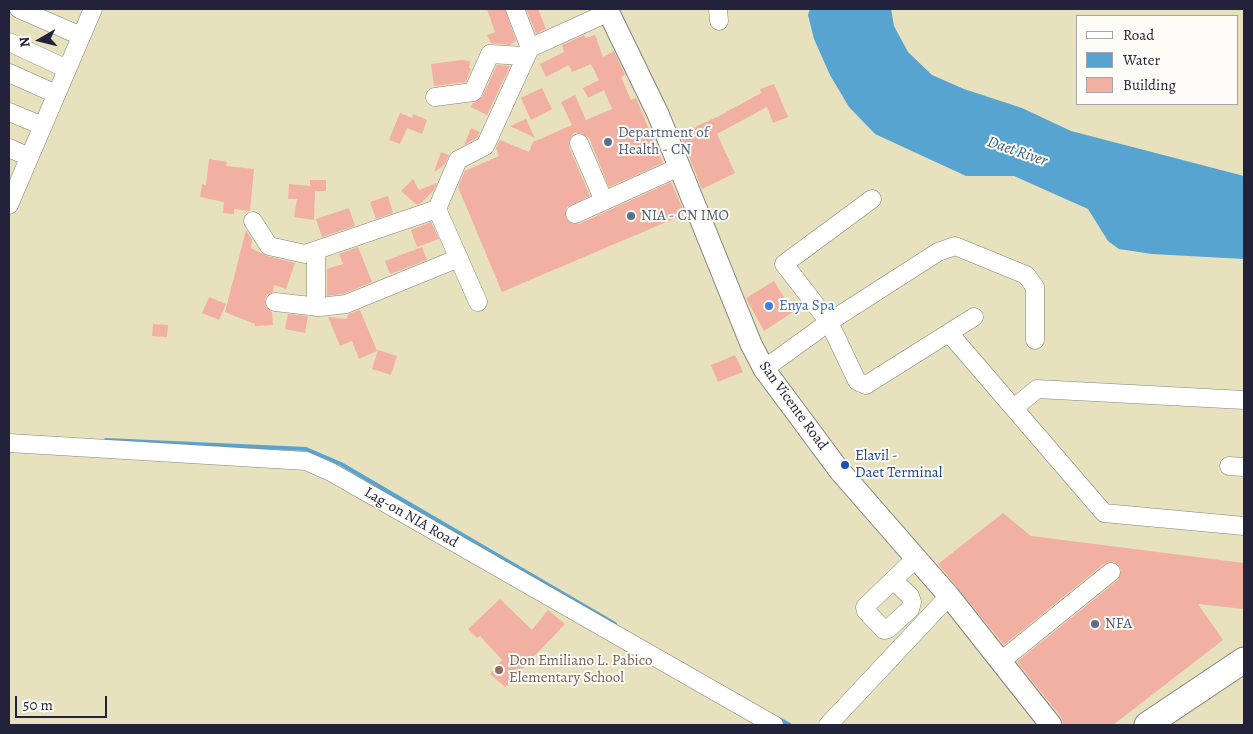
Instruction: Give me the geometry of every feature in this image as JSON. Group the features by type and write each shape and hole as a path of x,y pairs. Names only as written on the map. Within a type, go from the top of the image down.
{"highway":[{"path":"1147,725 1242,665"}],"main road":[{"name":"San Vicente Road","path":"608,11 658,114 764,369 839,470 949,596 1051,725"}],"street":[{"path":"19,9 81,36"},
{"path":"9,205 12,186 29,157 93,9"},
{"path":"478,302 437,209 458,160 485,146 527,52 515,9"},
{"path":"435,96 473,92 490,54 527,52 608,11"},
{"path":"9,42 67,69"},
{"path":"9,73 56,94"},
{"path":"9,112 43,126"},
{"path":"579,143 604,201"},
{"path":"9,148 29,157"},
{"path":"575,214 679,167"},
{"path":"872,199 784,264 829,322 858,381 866,385 974,317"},
{"path":"253,222 269,246 305,254 316,252 437,209"},
{"path":"764,369 829,322 938,252 955,246 1026,275 1035,287 1035,340"},
{"path":"316,252 316,307"},
{"path":"275,302 316,307 346,304 458,258"},
{"path":"949,333 1104,513 1244,526"},
{"path":"1014,408 1037,389 1244,400"},
{"name":"Lag-on NIA Road","path":"9,443 306,461 331,472 774,725"},
{"path":"893,580 916,558"},
{"path":"1000,661 1111,572"},
{"path":"828,725 949,596"}],"water":[{"name":"Daet River","path":"810,9 891,9 894,26 908,52 932,75 964,89 1022,108 1071,131 1244,176 1244,259 1152,254 1119,249 1108,241 1088,209 1014,176 966,176 875,134 849,107 830,75 814,39 808,15"}],"building":[{"path":"487,9 505,9 516,41 510,45 491,43 487,35 495,32"},
{"path":"526,9 538,9 546,29 536,34"},
{"path":"584,35 586,38 595,35 603,57 614,51 625,75 621,77 631,100 636,98 663,163 609,187 589,138 581,133 574,133 569,141 569,147 590,196 567,207 566,219 573,224 579,224 671,182 685,214 502,292 458,187 465,171 499,156 496,148 500,140 529,152 533,142 572,125 561,102 575,95 586,120 612,109 604,90 588,98 583,88 599,80 591,64 572,72 569,65 546,77 540,64 564,52 562,45"},
{"path":"461,60 470,61 469,68 471,69 466,82 434,86 431,64"},
{"path":"497,65 510,66 487,115 471,107 473,103 482,97"},
{"path":"774,84 788,117 773,123 767,107 717,134 735,173 702,189 680,134 719,116 761,93 760,89"},
{"path":"542,88 552,109 531,120 521,98"},
{"path":"400,113 412,118 413,114 427,120 422,134 407,128 400,144 389,140"},
{"path":"526,119 535,138 510,126"},
{"path":"471,128 480,132 477,138 464,145"},
{"path":"441,152 449,155 444,165 434,172"},
{"path":"209,159 227,162 226,166 254,169 250,211 234,209 234,214 223,213 224,202 200,197 202,184 206,185"},
{"path":"413,179 419,190 437,183 434,190 417,205 401,191"},
{"path":"310,180 326,180 326,191 315,191 314,220 294,217 297,199 288,199 289,184 310,186"},
{"path":"388,196 393,213 376,219 370,202"},
{"path":"349,208 355,226 322,237 316,219"},
{"path":"431,222 439,239 417,247 411,230"},
{"path":"246,230 252,240 251,248 267,256 295,263 286,289 274,285 273,292 267,295 265,300 266,307 272,312 273,325 255,326 255,324 225,312"},
{"path":"358,247 372,282 343,294 327,296 327,269 343,264 339,254"},
{"path":"422,247 427,260 390,274 385,261"},
{"name":"Enya Spa","path":"774,281 793,312 764,331 746,298"},
{"path":"209,297 226,304 219,320 202,313"},
{"path":"360,310 377,351 359,359 352,341 340,346 328,317 347,319 348,314"},
{"path":"288,314 308,316 305,333 285,329"},
{"path":"153,324 168,325 167,337 152,336"},
{"path":"378,350 397,356 391,375 372,369"},
{"path":"735,355 743,372 718,382 711,365"},
{"name":"NFA","path":"1003,513 1031,536 1244,563 1244,609 1198,604 1223,640 1113,725 1063,725 1061,717 1017,662 1118,580 1121,570 1114,562 1104,564 1004,645 938,564"},
{"path":"500,599 532,630 548,610 565,624 505,687 490,674 502,660 480,636 477,638 468,629"}],"waterway":[{"path":"106,440 306,449 341,464 615,624"},
{"path":"777,718 790,725"}],"place":[{"name":"Department of Health - CN","path":"608,142"},
{"name":"NIA - CN IMO","path":"631,216"},
{"name":"Enya Spa","path":"769,306"},
{"name":"Elavil - Daet Terminal","path":"845,465"},
{"name":"NFA","path":"1095,624"},
{"name":"Don Emiliano L. Pabico Elementary School","path":"499,670"}]}
